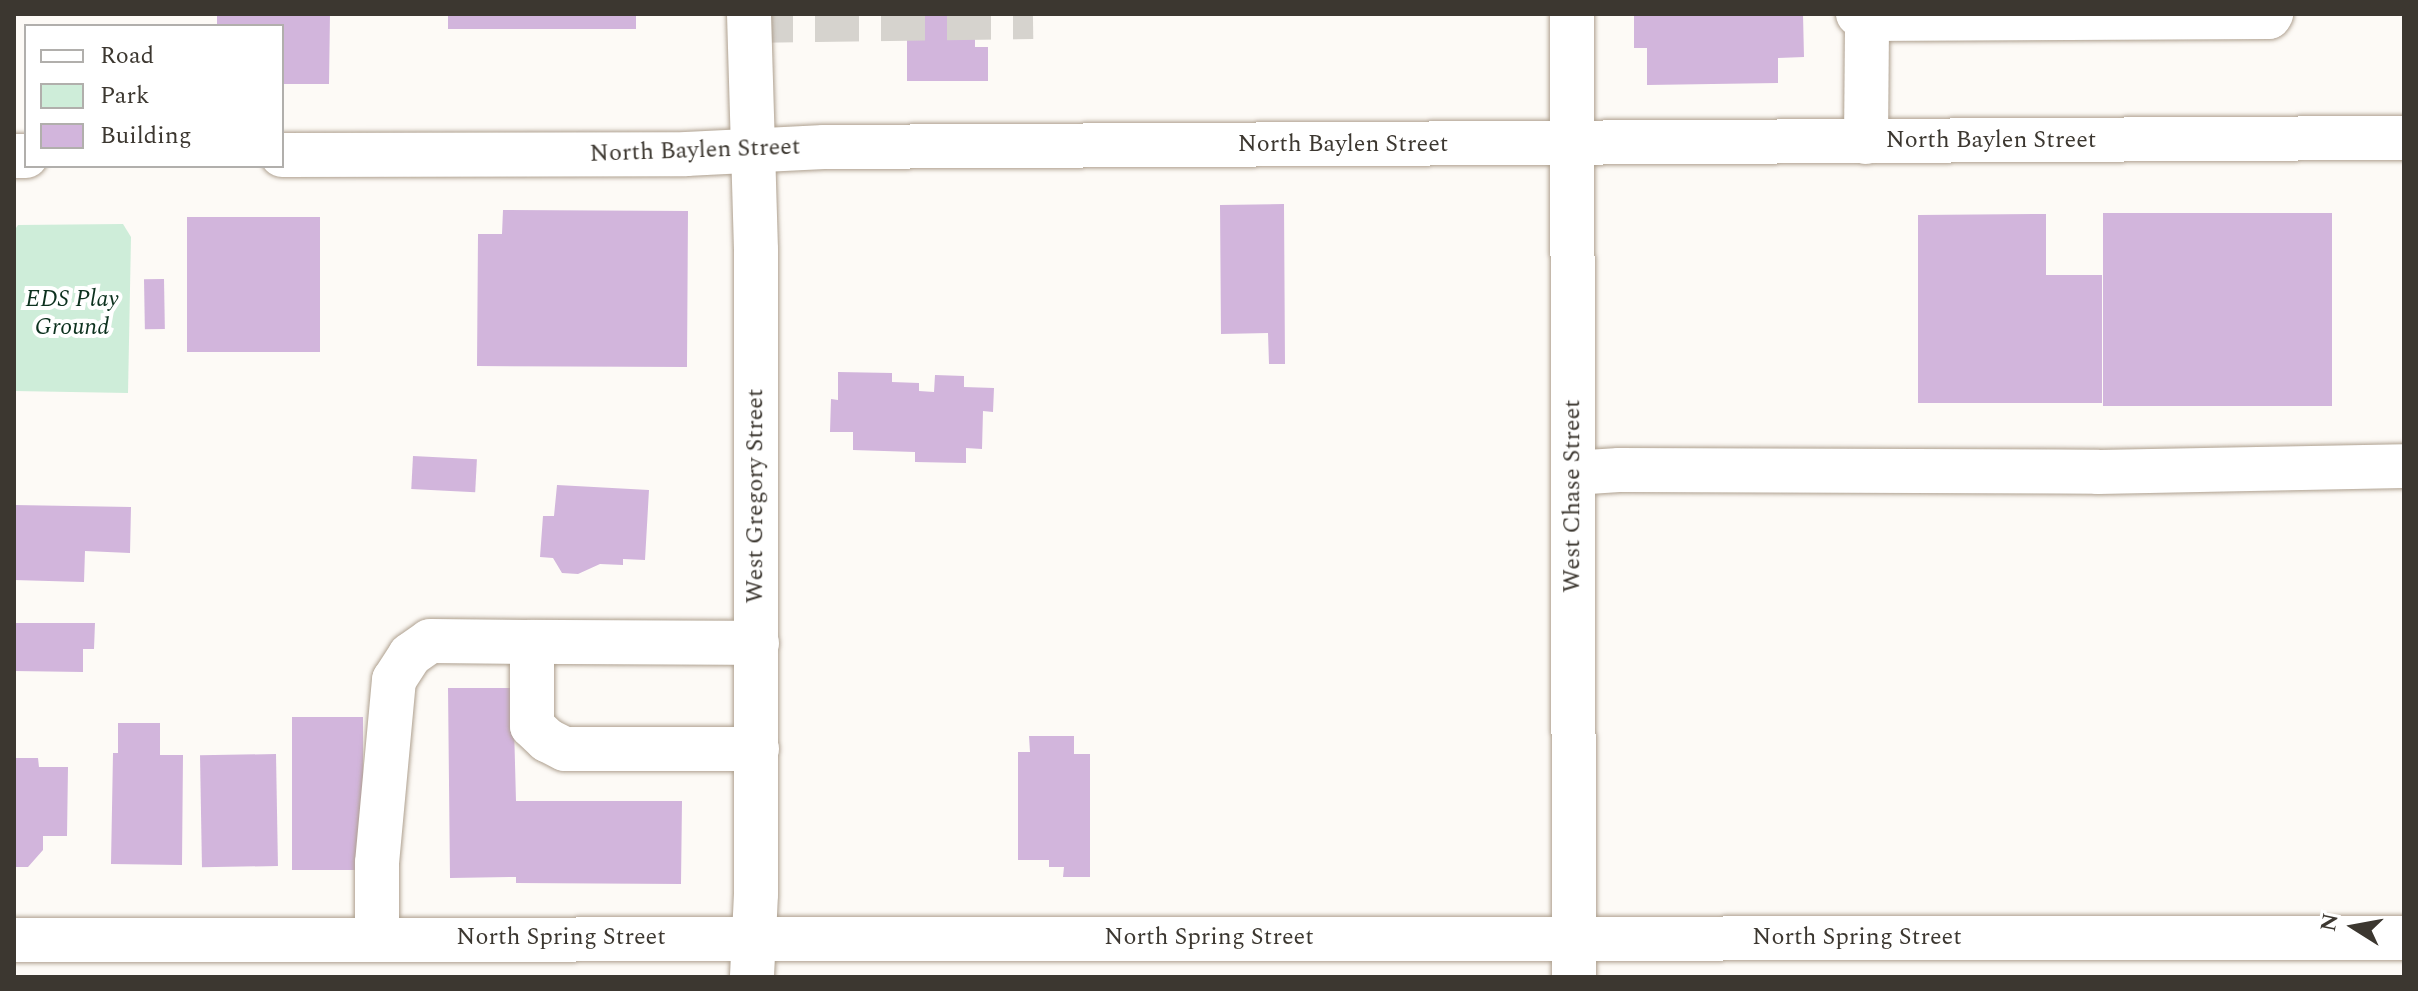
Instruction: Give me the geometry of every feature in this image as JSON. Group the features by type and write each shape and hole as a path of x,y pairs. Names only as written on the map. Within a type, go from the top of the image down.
{"street":[{"name":"West Gregory Street","path":"749,14 757,643 753,958"},
{"name":"West Chase Street","path":"1572,14 1574,958"},
{"path":"1866,142 1862,17 2271,14"},
{"name":"North Baylen Street","path":"284,155 752,151 824,147 2404,138"},
{"path":"1573,473 1619,470 2098,472 2404,466"},
{"path":"377,939 377,863 394,680 410,655 430,641 757,643"},
{"path":"532,642 532,726 547,740 565,749 757,749"},
{"name":"North Spring Street","path":"14,940 377,939 753,958 1574,958 2404,938"}],"green space":[{"name":"EDS Play Ground","path":"123,224 131,237 128,393 14,391 14,231 18,225"}],"building":[{"path":"217,14 330,14 329,84 284,84 284,24 217,24"},
{"path":"448,14 636,14 636,29 448,29"},
{"path":"907,14 975,14 975,47 988,47 988,81 907,81"},
{"path":"1634,14 1803,14 1804,57 1778,58 1778,83 1647,85 1647,48 1634,48"},
{"path":"1284,204 1285,364 1269,364 1268,333 1221,334 1220,205"},
{"path":"503,210 688,211 687,367 477,366 478,234 502,234"},
{"path":"2103,213 2332,213 2332,406 2103,406"},
{"path":"2046,214 2046,275 2102,275 2102,403 1918,403 1918,215"},
{"path":"187,217 320,217 320,352 187,352"},
{"path":"144,279 164,279 165,329 145,329"},
{"path":"838,372 892,373 892,382 919,383 919,391 934,392 935,375 964,376 964,387 994,388 993,412 983,411 982,449 966,448 966,463 915,462 915,452 853,450 853,432 830,432 831,399 838,400"},
{"path":"413,456 477,459 475,492 411,489"},
{"path":"557,485 649,490 645,560 623,559 623,565 600,564 578,574 562,573 553,558 540,557 543,516 554,516"},
{"path":"14,505 131,507 130,553 85,551 84,582 14,580"},
{"path":"14,623 95,623 94,649 83,649 83,672 14,671"},
{"path":"448,688 513,688 516,801 682,801 681,884 516,883 516,877 450,878"},
{"path":"292,717 363,717 363,870 292,870"},
{"path":"118,723 160,723 160,755 183,755 182,865 111,864 113,753 118,753"},
{"path":"1029,736 1074,736 1074,754 1090,754 1090,877 1063,877 1064,867 1049,867 1049,860 1018,860 1018,752 1030,752"},
{"path":"276,754 278,866 202,867 200,755"},
{"path":"14,758 38,758 39,767 68,767 67,836 43,836 43,850 28,867 14,867"}],"tunnel":[{"path":"749,21 1033,17"}]}
